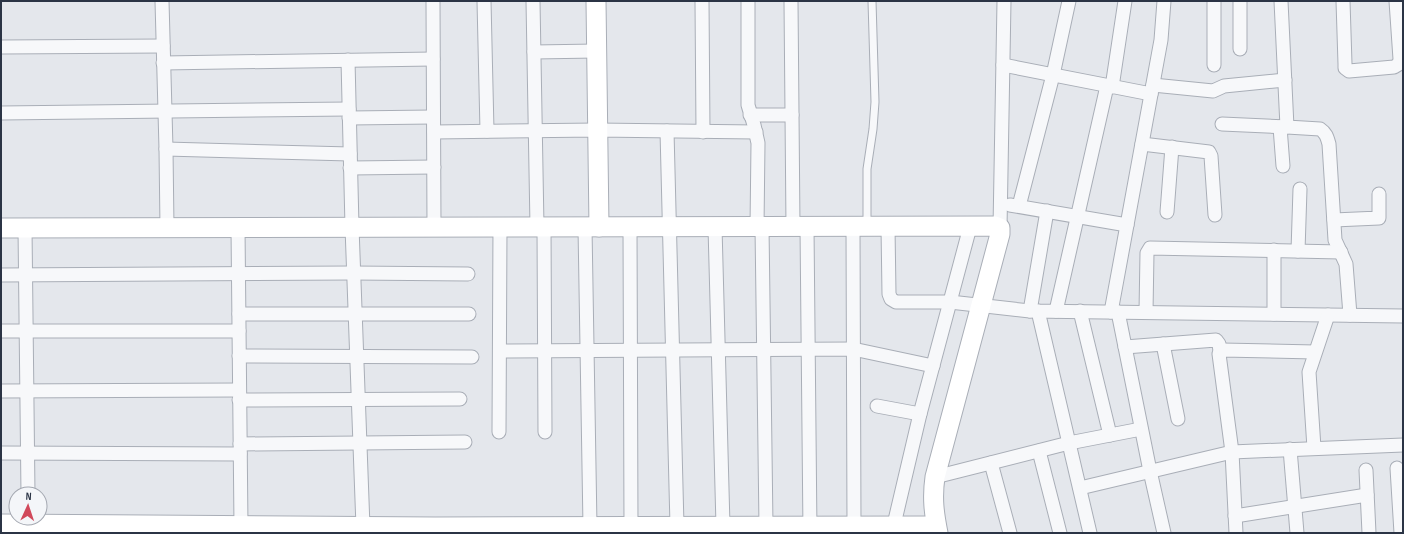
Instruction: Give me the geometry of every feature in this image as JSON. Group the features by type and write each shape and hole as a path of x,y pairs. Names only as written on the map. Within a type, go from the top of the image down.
{"street":[{"path":"162,1 166,149 166,228"},
{"path":"433,1 434,227"},
{"path":"484,1 487,131"},
{"path":"533,1 535,131 541,227 545,351 545,432"},
{"path":"590,527 587,351 597,130 596,1"},
{"path":"702,1 703,132"},
{"path":"748,1 748,105 758,143 766,526"},
{"path":"791,1 792,115 808,349 810,530"},
{"path":"45,526 55,529 248,528 311,530 571,530 590,527 677,526 729,529 766,526 810,530 854,526 893,529 937,529 933,509 935,477 1000,234 1004,1"},
{"path":"1019,206 1053,75 1069,1"},
{"path":"1056,311 1077,216 1110,86 1125,1"},
{"path":"1164,1 1161,40 1127,225 1114,312 1125,346 1164,533"},
{"path":"1214,1 1214,65"},
{"path":"1240,1 1240,49"},
{"path":"1281,1 1285,80 1283,166"},
{"path":"1343,1 1345,68 1349,71 1394,67 1399,64 1400,59 1396,1"},
{"path":"1,47 163,46"},
{"path":"534,52 596,51"},
{"path":"163,63 433,59"},
{"path":"348,60 350,168 360,443 354,529"},
{"path":"1003,65 1110,86 1152,90 1213,91 1224,86 1285,80"},
{"path":"1,113 164,111 349,113 433,117"},
{"path":"750,115 792,115"},
{"path":"1222,124 1320,129 1324,131 1329,144 1336,240 1346,264 1350,315"},
{"path":"434,132 597,130 756,132"},
{"path":"666,131 677,526"},
{"path":"1142,144 1207,151 1210,154 1215,215"},
{"path":"1166,212 1172,147"},
{"path":"166,149 350,154"},
{"path":"350,168 434,167"},
{"path":"1298,251 1300,189"},
{"path":"1334,220 1379,218 1379,194"},
{"path":"1000,203 1127,225"},
{"path":"1047,211 1034,311 1069,443 1090,533"},
{"path":"1,228 995,226 1000,228"},
{"path":"499,432 500,227"},
{"path":"630,227 631,527"},
{"path":"715,227 718,350 729,529"},
{"path":"854,526 853,349 860,227"},
{"path":"888,227 889,294 891,299 896,302 950,302 1034,311 1403,316"},
{"path":"893,529 920,414 970,227"},
{"path":"25,228 28,486"},
{"path":"238,228 240,449 248,528"},
{"path":"1146,312 1147,253 1150,248 1341,252"},
{"path":"1274,250 1274,314"},
{"path":"1,275 354,273 468,274"},
{"path":"1080,311 1110,435"},
{"path":"239,314 469,314"},
{"path":"1314,448 1308,380 1315,352 1328,315"},
{"path":"1,331 239,331"},
{"path":"1125,346 1216,340 1219,344 1232,452 1235,516 1232,532"},
{"path":"1163,344 1178,419"},
{"path":"500,351 853,349 933,366"},
{"path":"1220,352 1248,350 1315,352"},
{"path":"239,356 472,357"},
{"path":"1,391 239,395 358,400 460,399"},
{"path":"876,406 920,414"},
{"path":"935,477 1069,443 1142,429"},
{"path":"1,453 240,449 360,443 464,442"},
{"path":"1080,488 1232,452 1403,445"},
{"path":"1290,449 1297,533"},
{"path":"1039,451 1060,533"},
{"path":"991,463 1010,533"},
{"path":"1396,468 1401,533"},
{"path":"1366,470 1369,533"},
{"path":"1235,516 1367,495"}],"lane":[{"path":"860,227 873,129 875,102 872,1"}]}
